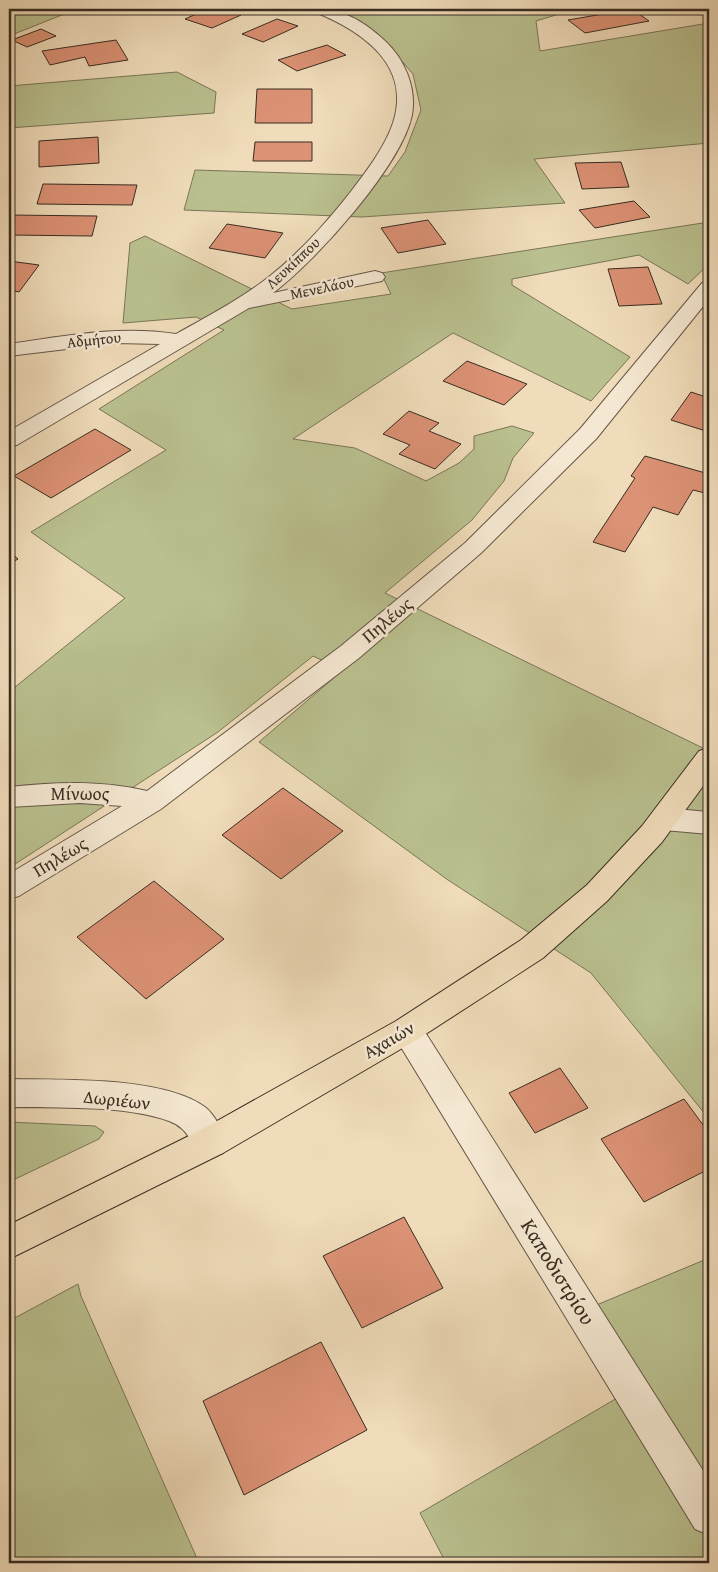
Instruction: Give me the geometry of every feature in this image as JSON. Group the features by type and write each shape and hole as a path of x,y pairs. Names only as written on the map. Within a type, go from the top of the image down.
{"main road":[{"name":"Αχαιών","path":"9,1243 211,1142 407,1030 487,980 532,949 597,893 634,854 664,819 709,758"}],"street":[{"name":"Λευκίππου","path":"9,440 240,306 289,270 347,209 399,130 404,114 403,78 395,62 375,39 359,27 320,9"},
{"name":"Μενελάου","path":"240,306 375,277"},
{"name":"Πηλέως","path":"9,888 151,802 350,652 473,548 588,434 709,287"},
{"name":"Αδμήτου","path":"9,350 122,337 154,336 180,341"},
{"name":"Μίνωος","path":"9,797 91,791 124,795 151,802"},
{"path":"664,819 709,823"},
{"name":"Καποδιστρίου","path":"407,1030 709,1515"},
{"name":"Δωριέων","path":"9,1093 108,1097 171,1107 193,1117 211,1142"}],"green space":[{"path":"9,9 77,9 9,36"},
{"path":"324,9 576,9 536,21 540,51 709,23 709,143 534,159 565,203 362,217 184,210 195,170 388,176 405,152 421,110 413,74 387,44 341,11"},
{"path":"177,72 216,92 214,113 9,128 9,86"},
{"path":"709,222 709,264 688,284 639,255 512,279 512,285 630,357 591,401 453,333 293,439 355,448 426,481 459,463 474,449 474,436 512,426 534,433 513,458 504,481 472,520 385,593 709,751 709,1119 591,973 448,880 259,742 343,670 313,656 218,732 9,868 9,692 125,598 31,532 166,450 99,409 224,330 196,317 123,323 130,243 145,236 292,309 391,294 381,273"},
{"path":"9,1122 95,1126 104,1132 99,1139 9,1182"},
{"path":"709,1258 709,1563 446,1563 420,1513 636,1387 587,1309"},
{"path":"78,1284 81,1296 199,1563 9,1563 9,1321"}],"building":[{"path":"207,9 223,9 241,15 212,28 185,19"},
{"path":"632,9 649,21 585,33 568,20"},
{"path":"277,19 298,26 263,42 242,34"},
{"path":"41,29 56,36 27,47 12,40"},
{"path":"116,40 128,60 89,66 85,57 50,65 42,51"},
{"path":"327,45 346,55 297,71 278,60"},
{"path":"257,89 312,89 312,123 255,123"},
{"path":"98,137 99,163 39,167 39,141"},
{"path":"255,142 312,142 312,161 253,161"},
{"path":"621,162 629,187 582,189 575,163"},
{"path":"43,184 137,185 132,205 37,204"},
{"path":"634,201 650,217 595,228 579,210"},
{"path":"9,215 97,216 92,236 9,235"},
{"path":"428,220 446,244 398,253 381,228"},
{"path":"227,224 283,233 265,258 209,248"},
{"path":"9,261 39,265 19,292 9,290"},
{"path":"648,267 662,304 619,306 608,269"},
{"path":"467,361 527,384 504,405 443,381"},
{"path":"691,392 709,398 709,432 671,420"},
{"path":"409,411 439,423 429,431 461,444 435,469 399,454 410,445 383,434"},
{"path":"95,429 131,450 51,498 14,476"},
{"path":"645,456 709,474 709,494 693,490 678,515 653,507 625,552 593,542 635,478 631,476"},
{"path":"9,551 18,559 9,564"},
{"path":"283,788 343,831 281,879 222,835"},
{"path":"154,881 224,939 146,999 77,937"},
{"path":"560,1068 588,1108 535,1133 509,1093"},
{"path":"684,1099 709,1133 709,1169 644,1202 601,1139"},
{"path":"404,1217 443,1288 362,1328 323,1256"},
{"path":"321,1342 367,1430 244,1495 203,1401"}]}
